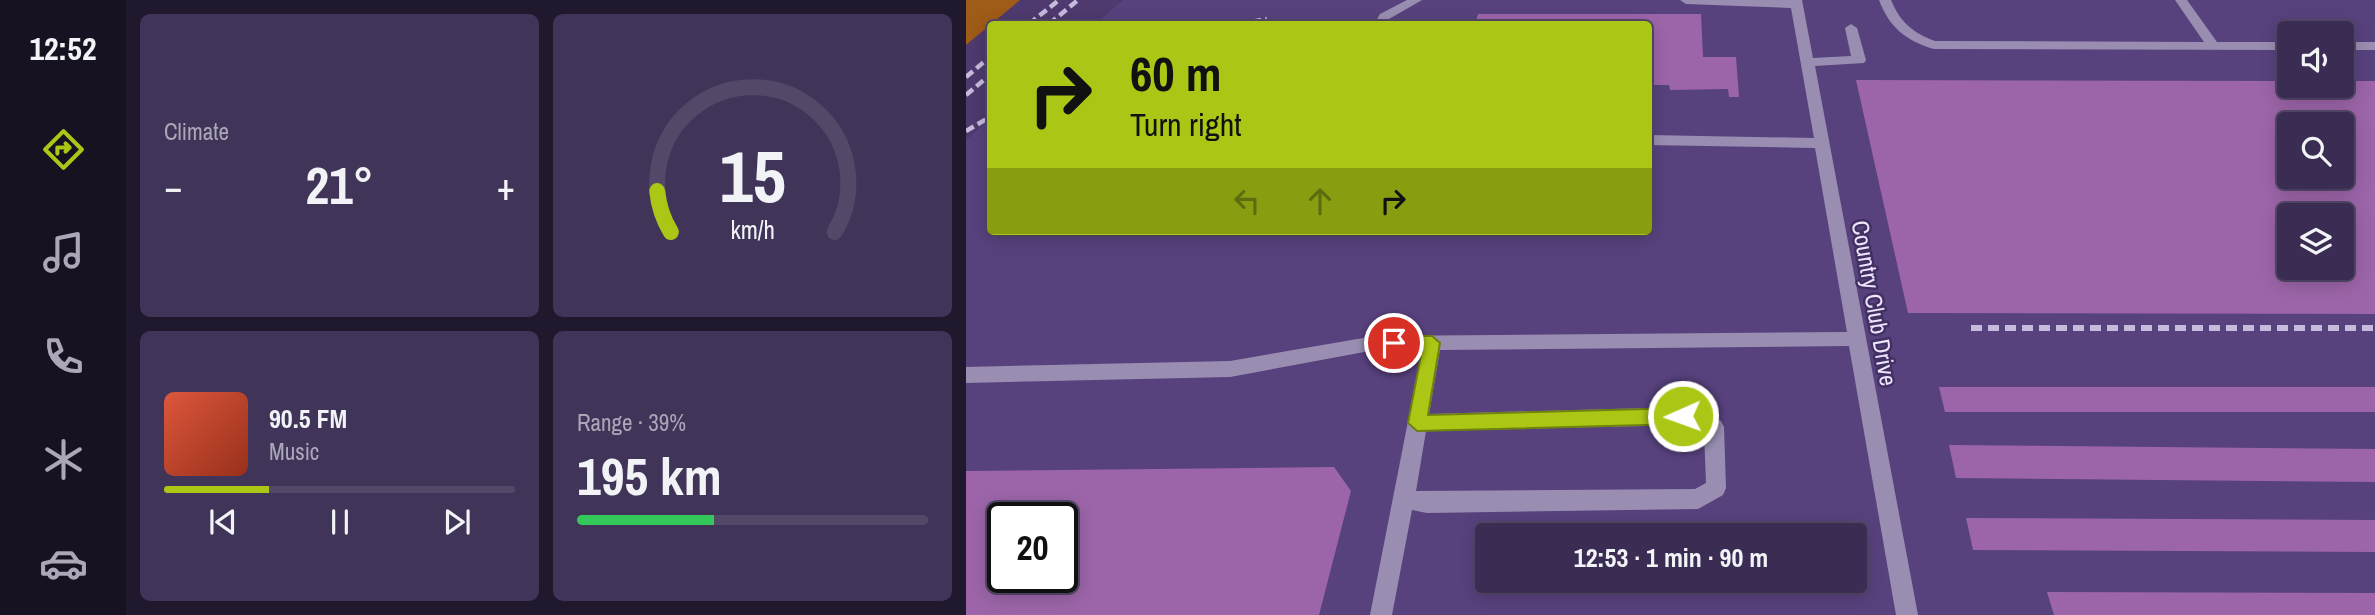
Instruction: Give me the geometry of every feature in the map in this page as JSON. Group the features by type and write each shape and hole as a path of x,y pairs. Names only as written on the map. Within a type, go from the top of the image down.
{"street":[{"path":"1382,21 1384,17 1416,0"},
{"path":"1885,0 1892,20 1901,31 1934,45 2277,46"},
{"path":"2181,0 2213,46"},
{"path":"1691,1 1796,2"},
{"name":"Country Club Drive","path":"1796,2 1907,615"},
{"path":"1807,62 1859,60 1851,28"},
{"path":"2354,46 2375,46"},
{"path":"1652,140 1821,143"},
{"path":"966,375 1230,369 1375,343 1857,339"},
{"path":"1381,615 1432,343"},
{"path":"1404,499 1427,503 1698,499 1716,488 1714,427 1683,416 1417,423"}],"shaded area":[{"path":"966,0 1020,0 995,21 987,21 987,28 966,45"},
{"path":"1123,0 2375,0 2375,615 966,615 966,140 987,121 987,235 1652,235 1652,21 1098,21"}],"building":[{"path":"1478,14 1701,14 1703,57 1736,57 1739,97 1729,97 1728,89 1670,90 1669,85 1652,85 1652,21 1476,21"},
{"path":"1856,80 2277,81 2277,98 2354,98 2354,81 2375,81 2375,314 1908,313"},
{"path":"1939,387 2375,387 2375,412 1945,412"},
{"path":"1949,445 2375,449 2375,482 1956,478"},
{"path":"1334,467 1351,491 1319,615 966,615 966,471"},
{"path":"1966,518 2375,520 2375,552 1973,550"},
{"path":"2047,592 2375,593 2375,615 2054,615"}],"railway":[{"path":"1033,21 1059,0"},
{"path":"1053,21 1078,0"},
{"path":"1256,21 1267,19"},
{"path":"966,77 987,60"},
{"path":"966,95 987,78"},
{"path":"966,131 987,119"},
{"path":"1971,328 2375,328"}],"route":[{"path":"1394,343 1432,343 1417,423 1683,416"}]}
